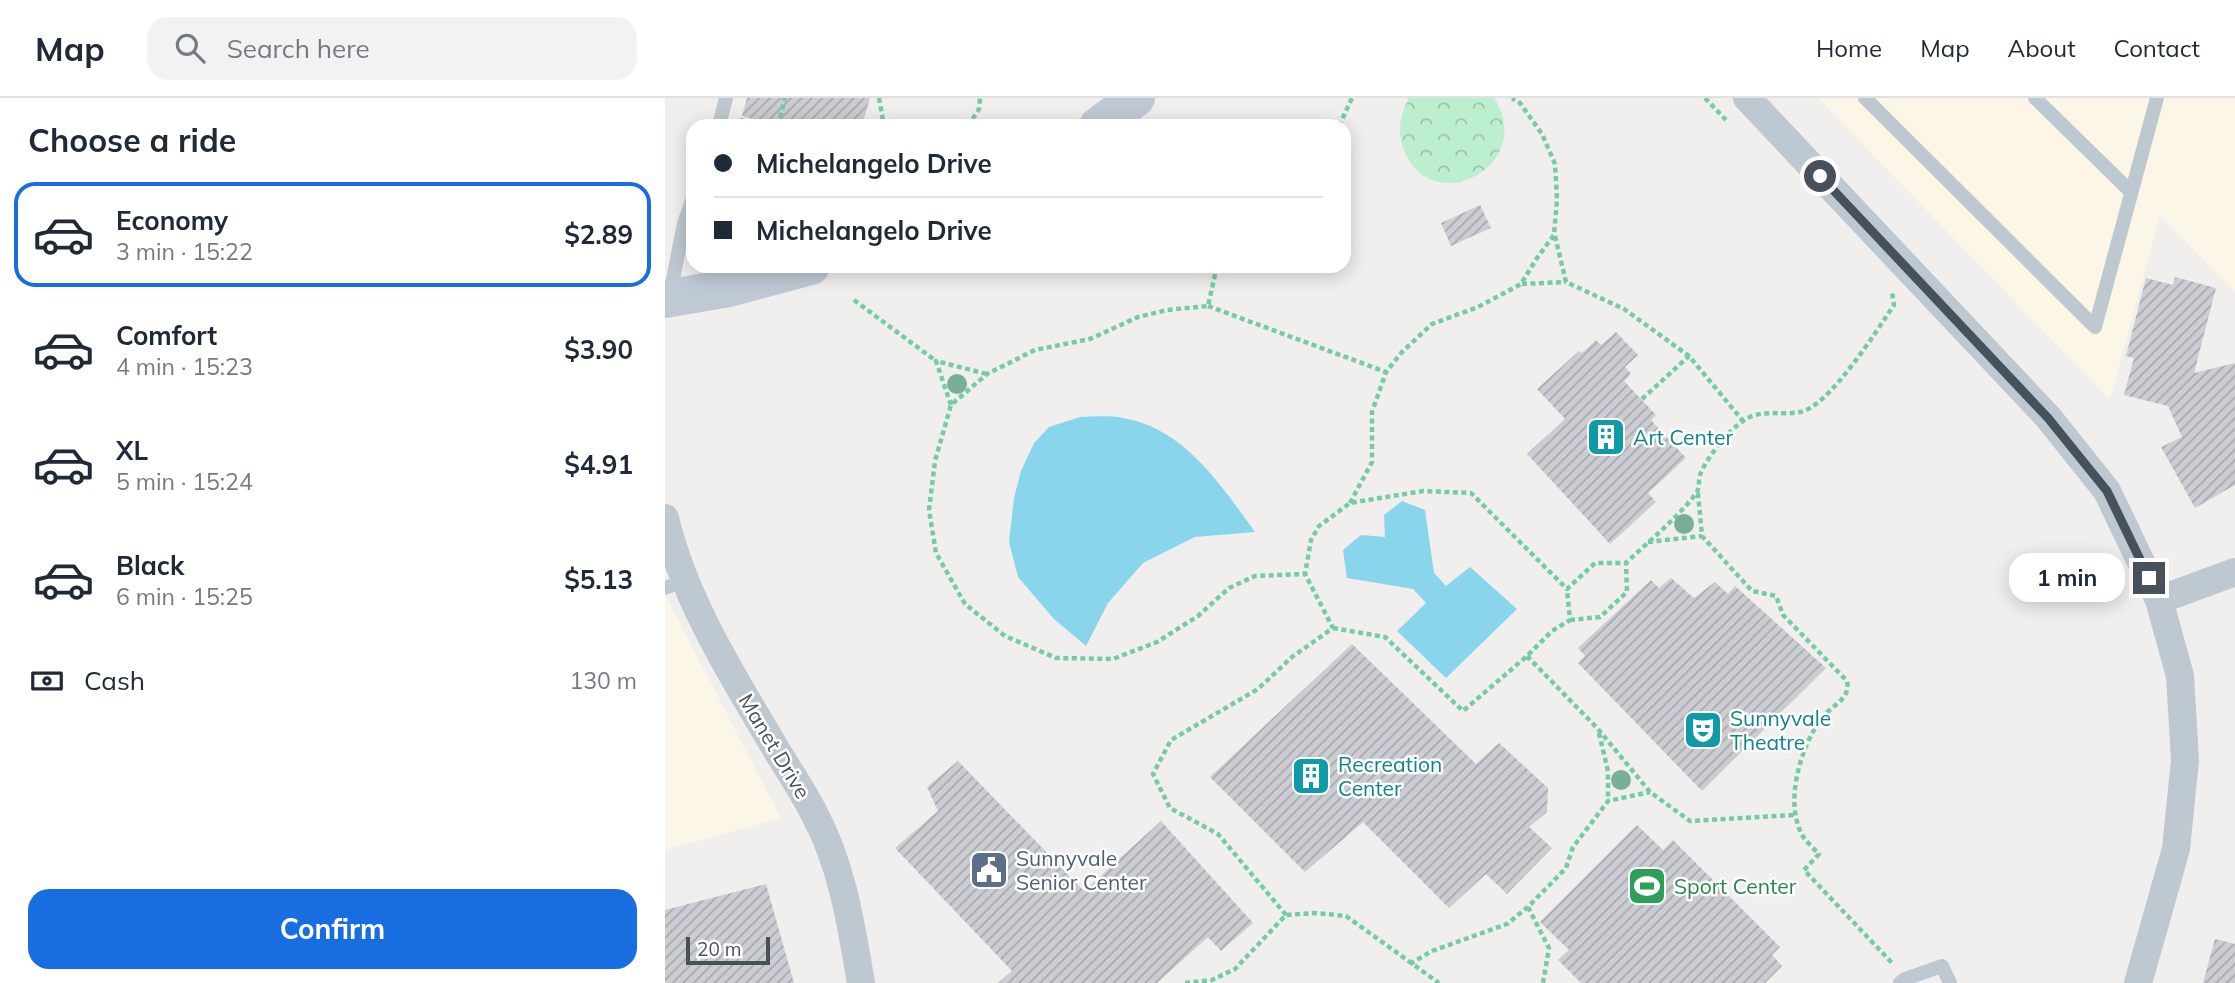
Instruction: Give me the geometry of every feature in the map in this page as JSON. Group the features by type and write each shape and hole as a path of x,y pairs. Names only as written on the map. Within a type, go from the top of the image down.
{"main road":[{"path":"1108,119 1136,98"},
{"path":"667,299 729,288 785,273"}],"street":[{"path":"1747,98 2048,418 2107,491 2159,600 2180,676 2185,760 2176,849 2138,983"},
{"name":"Manet Drive","path":"665,517 675,584 730,670 816,816 843,883 861,983"},
{"path":"2159,600 2235,572"}],"lane":[{"path":"721,119 726,98"},
{"path":"1865,98 2095,327 2157,98"},
{"path":"2035,98 2131,192"},
{"path":"667,299 686,217"},
{"path":"1903,981 1942,966 1950,983"}],"path":[{"path":"780,119 785,98"},
{"path":"879,98 883,119"},
{"path":"973,119 979,109 980,98"},
{"path":"1342,119 1352,98"},
{"path":"1513,98 1520,103 1542,134 1555,164 1557,200 1554,235 1566,282"},
{"path":"1705,98 1734,128"},
{"path":"1521,284 1554,235"},
{"path":"1208,306 1215,273"},
{"path":"1333,628 1305,574 1311,540 1319,526 1350,502 1372,462 1372,412 1386,372 1402,352 1432,324 1478,307 1521,284 1566,282 1624,309 1689,356 1743,421"},
{"path":"1889,288 1894,305 1835,387 1811,408 1801,412 1762,413 1743,421 1713,453 1701,474 1698,493 1702,536 1752,591 1776,596 1783,615 1847,681 1849,688 1845,697 1823,715 1810,735 1801,758 1795,785 1795,815 1804,837 1819,854 1804,870 1889,959 1903,981"},
{"path":"1893,297 1903,306"},
{"path":"854,300 936,361 987,374"},
{"path":"1305,574 1255,576 1229,588 1198,616 1157,642 1113,659 1056,658 1005,636 965,604 936,553 929,510 935,461 951,405 987,374 1035,350 1090,338 1138,317 1167,310 1208,306 1386,372"},
{"path":"1642,399 1689,356"},
{"path":"936,361 951,405"},
{"path":"1350,502 1423,491 1471,493 1567,589 1570,620"},
{"path":"1567,589 1595,563 1626,563 1698,493"},
{"path":"1648,542 1702,536"},
{"path":"1286,915 1218,834 1170,808 1153,774 1171,740 1258,689 1292,657 1333,628 1385,637 1463,711 1552,631 1570,620 1600,617 1627,592 1626,563"},
{"path":"1527,656 1598,729 1650,792 1690,821 1795,815"},
{"path":"1410,964 1432,951 1507,924 1528,907 1566,868 1573,847 1608,801 1608,771 1598,729"},
{"path":"1608,801 1650,792"},
{"path":"1528,907 1549,948 1543,983"},
{"path":"1185,983 1212,980 1235,969 1286,915 1315,913 1346,915 1439,983"}],"shaded area":[{"path":"1818,98 2235,98 2235,292 2160,215 2110,400"},
{"path":"665,595 781,818 665,850"}],"green space":[{"path":"1409,98 1494,98 1504,122 1503,144 1493,162 1477,175 1458,182 1438,182 1420,173 1406,155 1401,140 1401,119"}],"water":[{"path":"1080,417 1123,418 1165,433 1199,461 1255,532 1195,537 1143,563 1108,603 1086,646 1054,619 1018,577 1009,542 1014,498 1021,471 1034,443 1049,427"},
{"path":"1402,501 1425,510 1434,573 1446,586 1470,567 1517,609 1446,678 1397,631 1426,603 1413,589 1347,578 1343,550 1361,535 1385,537 1384,515"}],"building":[{"path":"747,98 870,98 864,119 753,119 742,116"},
{"path":"1480,205 1491,228 1451,246 1441,223"},
{"path":"2175,277 2216,288 2194,373 2235,363 2235,485 2195,508 2161,447 2182,437 2168,406 2124,395 2134,358 2126,356 2146,278 2173,285"},
{"name":"Art Center","path":"1616,332 1638,355 1625,367 1631,374 1624,381 1656,415 1651,420 1686,458 1648,493 1656,502 1610,544 1527,454 1565,419 1537,389 1579,351 1582,353 1596,340 1601,345"},
{"name":"Sunnyvale Theatre","path":"1671,578 1694,598 1715,582 1728,594 1735,586 1826,668 1702,791 1578,663 1585,656 1578,648 1651,580 1659,588"},
{"name":"Recreation Center","path":"1352,644 1476,764 1499,743 1548,788 1547,812 1529,827 1552,848 1507,894 1486,874 1449,908 1363,822 1305,872 1210,777"},
{"name":"Sunnyvale Senior Center","path":"958,761 1084,891 1161,821 1253,923 1221,951 1208,937 1157,983 998,983 1012,971 895,848 938,811 927,787"},
{"name":"Sport Center","path":"1637,825 1663,850 1673,840 1780,947 1772,955 1782,966 1765,983 1581,983 1558,960 1569,950 1540,922"},
{"path":"766,884 794,983 665,983 665,910"},
{"path":"2215,939 2235,944 2235,983 2203,983"}],"place":[{"name":"Art Center","path":"1606,437"},
{"name":"Sunnyvale Theatre","path":"1703,730"},
{"name":"Recreation Center","path":"1311,776"},
{"name":"Sunnyvale Senior Center","path":"989,870"},
{"name":"Sport Center","path":"1647,886"}],"route":[{"path":"1820,176 2048,418 2107,491 2149,578"}]}
